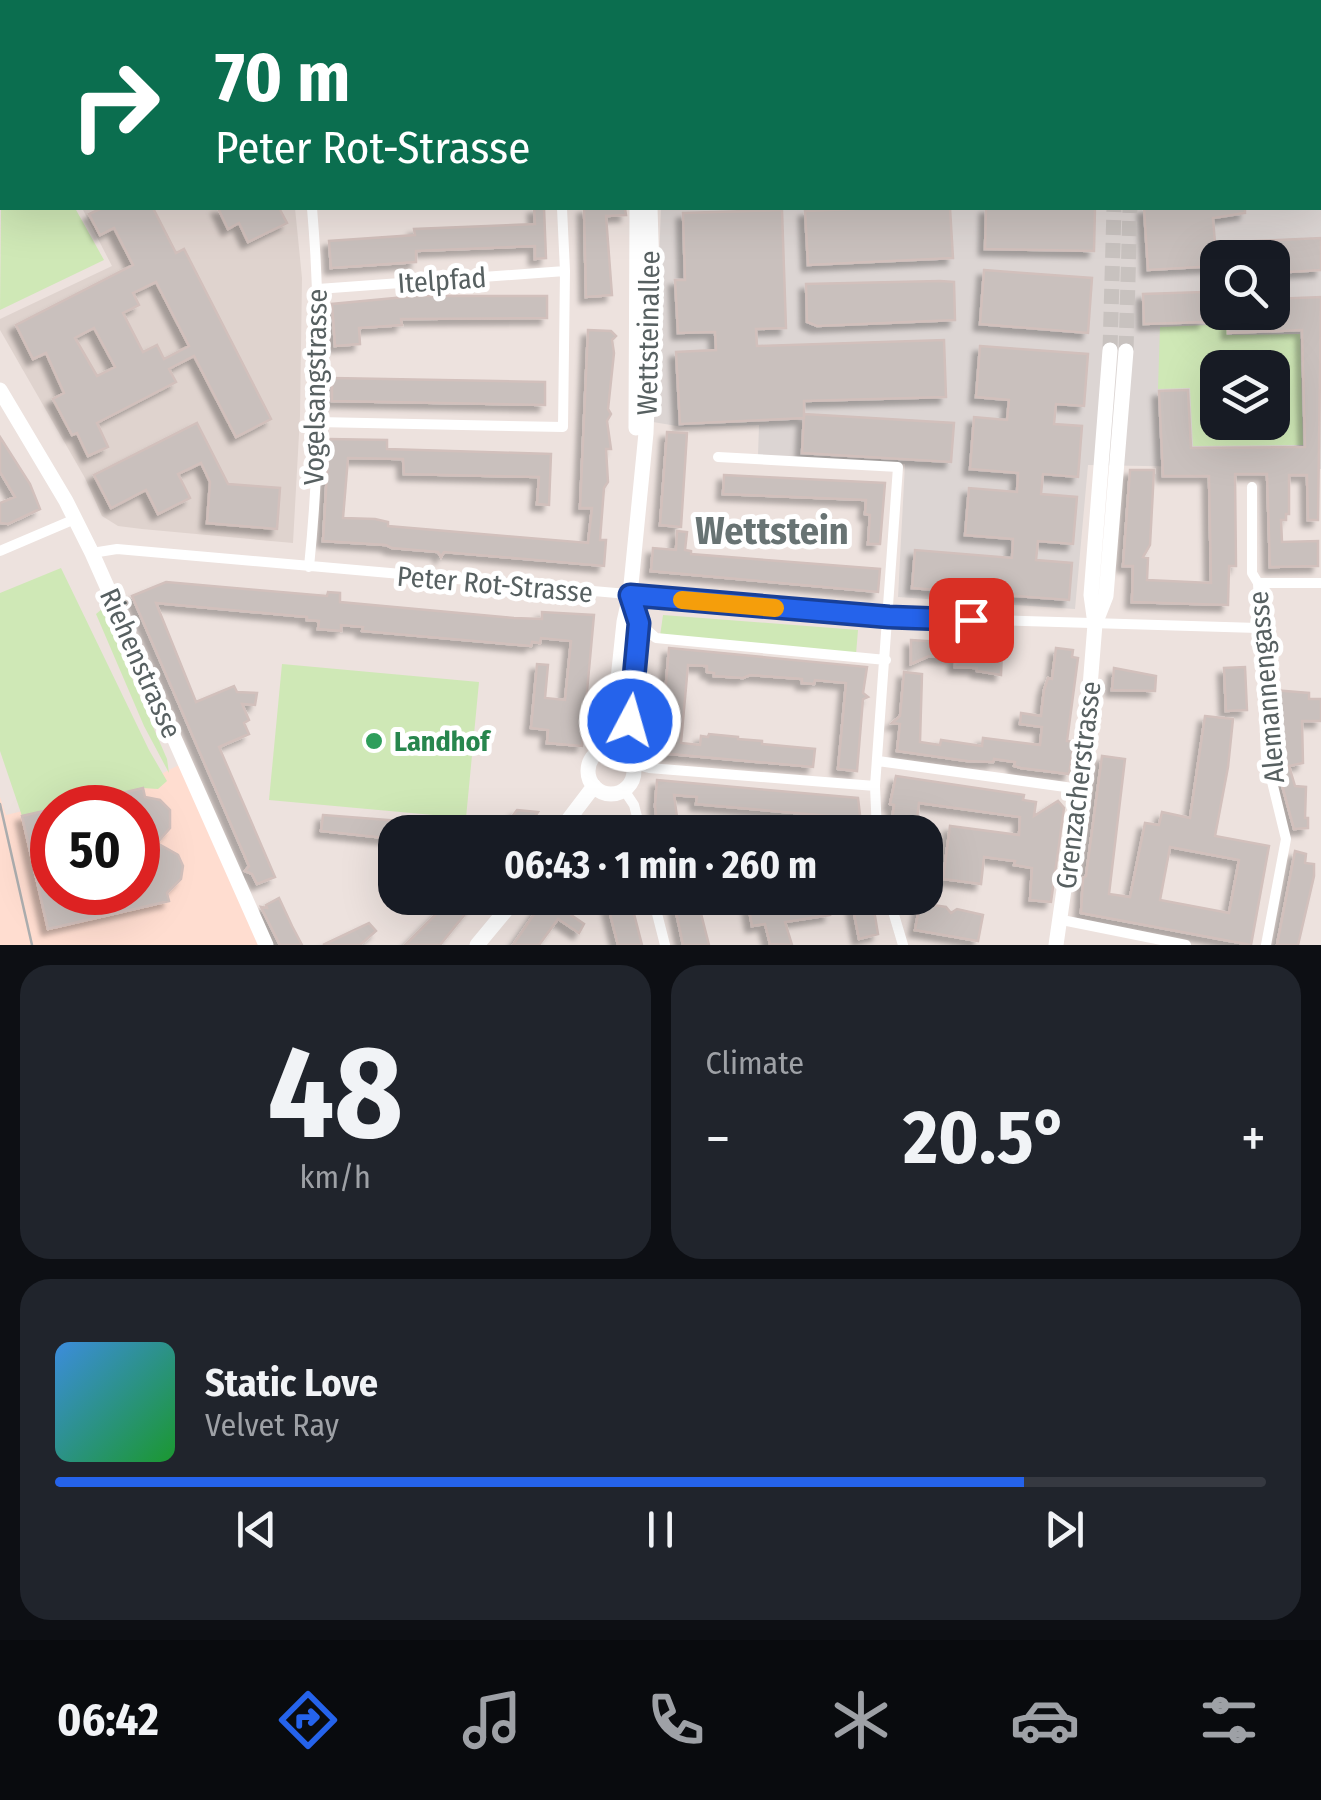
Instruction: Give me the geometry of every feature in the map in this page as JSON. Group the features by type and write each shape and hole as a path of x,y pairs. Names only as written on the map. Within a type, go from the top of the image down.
{"main road":[{"name":"Wettsteinallee","path":"636,210 636,430 641,458"},
{"name":"Wettsteinallee","path":"594,786 588,771 590,763 612,736 646,433 650,210"},
{"name":"Grenzacherstrasse","path":"1056,945 1081,789 1095,624 1106,596 1118,350"},
{"name":"Riehenstrasse","path":"0,390 92,553 266,945"},
{"name":"Wettsteinallee","path":"624,790 633,778 630,759 639,623 630,595"},
{"path":"606,748 630,759"},
{"path":"572,815 594,786 609,794 624,790"},
{"path":"477,945 502,915"}],"street":[{"name":"Vogelsangstrasse","path":"309,566 318,422 318,289 312,210"},
{"path":"318,422 563,426 566,271 562,210"},
{"name":"Itelpfad","path":"318,289 566,271"},
{"path":"718,458 898,467 875,786 876,815"},
{"name":"Alemannengasse","path":"1252,488 1252,573 1258,584 1266,757 1286,839 1266,945"},
{"path":"0,551 75,520"},
{"name":"Peter Rot-Strasse","path":"92,553 117,549 889,617 1258,628"},
{"path":"1258,584 1321,583"},
{"path":"639,623 656,638 886,660"},
{"path":"630,759 875,786"},
{"path":"878,761 1081,789"},
{"path":"624,790 637,815"},
{"path":"657,915 664,945"},
{"path":"894,915 903,945"},
{"path":"1062,920 1186,945"}],"shaded area":[{"path":"83,210 295,210 302,278 293,543 118,526 102,516 85,478 0,330 0,319 112,266"},
{"path":"661,210 1321,210 1321,469 1088,465 1075,609 898,597 905,464 758,455 759,425 683,427 653,422"},
{"path":"181,764 261,945 0,945 0,797 6,815 30,809 30,915 160,915 160,785 130,785"}],"green space":[{"path":"1,210 76,210 104,260 0,310"},
{"path":"1200,325 1200,330 1227,330 1227,335 1300,334 1303,445 1193,446 1190,388 1158,389 1160,327"},
{"path":"61,568 167,781 160,787 30,785 30,814 22,816 0,751 0,593"},
{"path":"102,609 167,759 169,773 144,726 96,614"},
{"path":"663,615 858,630 856,654 660,636"},
{"name":"Landhof","path":"282,664 479,682 466,815 269,800"}],"building":[{"path":"98,210 154,210 176,253 184,249 271,419 236,437 194,356 169,369 176,382 97,423 108,447 88,456 53,399 64,393 46,353 33,359 16,325 133,265 114,228 100,235 89,214","holes":["156,282 189,346 164,359 157,345 143,352 123,313 139,305 133,293","94,328 115,367 97,376 75,338"]},
{"path":"219,210 280,210 287,223 248,242 239,223 228,229"},
{"path":"534,210 544,210 546,258 535,259 535,246 416,251 416,262 331,268 329,241 415,235 414,229 535,224"},
{"path":"584,210 625,210 626,215 606,216 612,295 586,297"},
{"path":"782,210 786,328 756,329 757,346 944,340 946,397 804,401 804,418 680,424 676,352 716,350 715,332 678,333 675,280 685,280 683,213"},
{"path":"950,210 953,258 808,265 805,211"},
{"path":"986,210 1095,210 1094,251 985,249"},
{"path":"1144,210 1245,210 1213,218 1215,240 1200,240 1200,267 1148,270"},
{"path":"1321,238 1321,270 1290,272 1290,240 1279,240"},
{"path":"984,270 1092,278 1088,333 980,324"},
{"path":"954,282 955,320 817,326 807,322 806,284"},
{"path":"1200,292 1200,322 1144,324 1143,294"},
{"path":"416,296 547,296 547,318 401,319 402,325 359,328 360,344 335,346 332,304"},
{"path":"1321,297 1318,520 1308,520 1307,475 1289,475 1289,514 1281,520 1282,542 1318,541 1318,566 1270,567 1267,474 1235,474 1236,566 1229,566 1228,605 1132,602 1133,566 1123,566 1130,470 1154,470 1150,545 1143,557 1148,558 1147,580 1211,583 1209,476 1163,476 1159,391 1188,390 1191,448 1305,447 1302,330 1228,333 1290,330 1290,298"},
{"path":"588,330 611,331 616,336 612,340 608,409 611,414 607,421 611,449 606,449 608,482 604,488 600,540 606,540 604,566 444,552 441,557 438,552 323,541 329,439 387,440 387,449 551,454 549,505 537,504 539,477 404,474 403,459 348,458 343,518 375,519 388,522 388,526 588,543 592,508 580,508"},
{"path":"980,346 1088,354 1084,406 1056,404 1054,424 1082,426 1078,477 1043,474 1041,494 1077,497 1073,544 1038,541 1036,560 1072,563 1069,600 912,588 915,550 1012,558 1013,539 965,535 969,488 1017,492 1018,473 970,469 974,417 1007,420 1009,400 976,397"},
{"path":"332,378 545,382 545,405 332,401"},
{"path":"804,414 954,423 951,462 802,453"},
{"path":"197,423 228,484 280,488 277,529 207,523 210,482 201,463 178,474 190,498 158,514 146,490 111,508 94,475"},
{"path":"667,432 687,433 681,527 660,525"},
{"path":"0,437 30,484 40,509 8,524 0,523 0,503 15,497 0,472"},
{"path":"724,475 885,483 880,544 868,544 870,515 865,514 866,500 723,494"},
{"path":"677,531 687,532 685,550 691,554 880,569 878,592 651,571 653,548 676,550"},
{"path":"166,582 327,596 328,592 340,593 340,602 514,618 542,619 542,612 594,615 582,746 547,743 548,730 531,728 537,664 548,665 545,698 565,700 571,641 541,638 540,643 532,642 531,646 362,631 363,627 341,625 341,631 318,629 319,621 307,617 156,603 196,702 234,686 237,692 257,693 255,705 242,704 249,720 244,723 249,734 219,747 275,877 257,884 252,874 245,871 249,866 132,596"},
{"path":"911,640 956,643 955,657 929,656 911,664"},
{"path":"669,648 867,667 863,693 868,697 863,699 857,771 838,769 846,683 714,676 707,672 707,666 688,665 681,743 700,745 701,736 709,734 815,749 813,767 660,753"},
{"path":"1056,648 1073,650 1072,657 1078,658 1067,741 1074,742 1069,774 1021,768 1014,766 1015,762 994,759 967,761 897,751 900,724 892,723 900,716 904,672 922,674 920,742 940,745 941,740 982,746 983,738 1040,745 1042,727 1020,724 1021,713 1041,716"},
{"path":"956,649 1002,651 1001,675 955,667"},
{"path":"1245,667 1247,710 1226,711 1224,668"},
{"path":"1114,668 1156,676 1155,691 1112,690"},
{"path":"1273,690 1309,693 1309,699 1321,699 1321,721 1302,721 1303,763 1289,766 1295,786 1306,787 1308,828 1294,829 1282,785"},
{"path":"1205,716 1233,719 1215,836 1269,846 1251,945 1081,913 1102,756 1125,759 1109,894 1130,897 1145,823 1159,825 1162,812 1190,818","holes":["1170,847 1239,860 1229,913 1160,900"]},
{"path":"896,776 1024,795 1023,800 1036,802 1034,816 1058,801 1064,808 1051,902 1030,900 1032,868 1014,865 1015,861 984,857 981,884 943,879 950,826 1019,835 1020,817 919,803 917,815 893,815 894,805 890,804"},
{"path":"657,780 858,798 860,815 696,804 697,797 674,795 677,815 656,815"},
{"path":"160,800 170,810 170,828 160,840"},
{"path":"517,810 538,812 536,815 513,815"},
{"path":"30,814 30,851 22,816"},
{"path":"323,815 378,819 378,837 321,831"},
{"path":"160,845 178,855 183,866 181,879 167,893 169,901 160,903"},
{"path":"1295,851 1306,854 1305,863 1314,864 1314,876 1298,945 1277,945"},
{"path":"279,898 302,945 280,945 261,907 267,908"},
{"path":"943,907 951,913 957,909 983,915 978,941 915,930 918,915 943,915"},
{"path":"45,915 108,915 48,929"},
{"path":"435,915 464,915 440,945 405,945"},
{"path":"533,915 571,915 584,924 579,933 558,919 539,945 513,945"},
{"path":"610,915 634,915 642,945 618,945"},
{"path":"677,915 701,915 709,945 683,945"},
{"path":"750,915 830,915 785,922 792,945 770,944 765,924 752,926"},
{"path":"854,915 875,915 878,934 859,939"},
{"path":"369,923 376,931 360,945 323,945"}],"tunnel":[{"path":"1110,350 1114,210"},
{"path":"1126,351 1130,210"}],"tram line":[{"path":"0,804 32,945"}],"slow traffic":[{"path":"682,600 775,608"}],"place":[{"name":"Landhof","path":"374,741"}],"district":[{"name":"Wettstein","path":"772,531"}],"route":[{"path":"630,721 639,623 630,595 889,617 971,620"}]}
